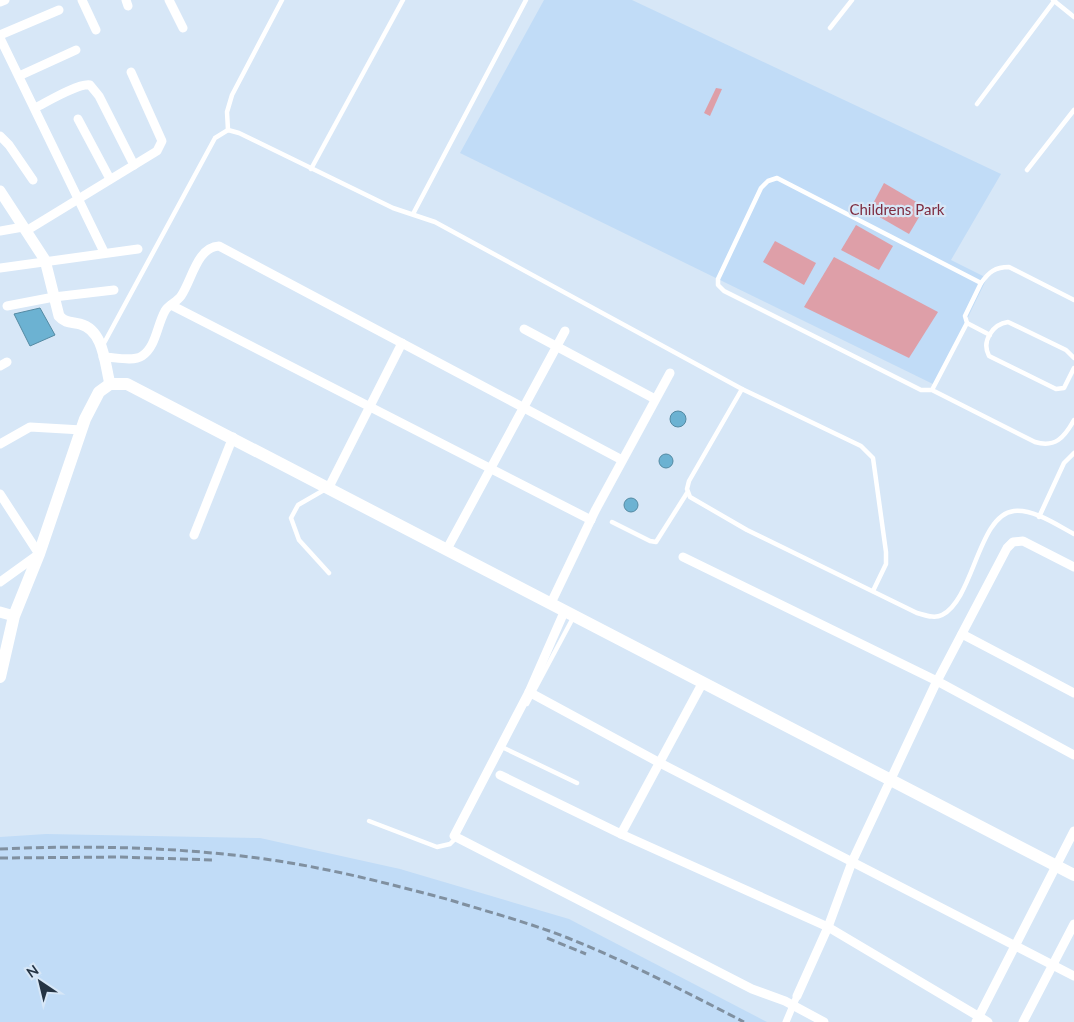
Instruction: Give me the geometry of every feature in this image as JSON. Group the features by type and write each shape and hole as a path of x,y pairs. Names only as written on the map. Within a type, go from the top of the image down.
{"main road":[{"path":"0,677 2,644 39,554 82,430 99,392 110,384 127,384 233,437 1074,875"}],"street":[{"path":"0,2 5,0"},
{"path":"82,0 96,30"},
{"path":"169,0 182,28"},
{"path":"59,10 0,36 104,252"},
{"path":"19,76 76,50"},
{"path":"0,231 24,229 157,151 162,141 131,72"},
{"path":"35,108 81,86 90,85 99,96 134,165"},
{"path":"78,120 110,179"},
{"path":"0,136 9,145 33,180"},
{"path":"0,191 45,260 62,320 89,327 102,353 110,384"},
{"path":"102,353 136,358 142,356 154,339 165,311 183,294 204,252 213,246 219,246 622,460"},
{"path":"0,268 45,260 138,249"},
{"path":"7,306 54,296 114,290"},
{"path":"171,305 591,520"},
{"path":"524,329 655,399"},
{"path":"447,549 565,331"},
{"path":"329,487 402,343"},
{"path":"551,603 622,460 670,373"},
{"path":"0,444 30,427 82,430"},
{"path":"194,535 233,437"},
{"path":"0,494 39,554 2,577"},
{"path":"786,1022 828,927 852,862 937,681 1007,548 1013,542 1023,541 1074,567"},
{"path":"683,557 937,681 1074,756"},
{"path":"0,612 14,616"},
{"path":"570,613 531,693 488,769 454,836 752,990 785,1000 824,1022"},
{"path":"962,634 1074,693"},
{"path":"621,834 703,682"},
{"path":"531,693 660,763 1074,976"},
{"path":"500,775 621,834 828,927 977,1020 988,1022"},
{"path":"977,1020 1074,831"},
{"path":"1023,1022 1074,924"}],"lane":[{"path":"228,130 227,112 232,95 282,0"},
{"path":"311,169 403,0"},
{"path":"413,214 526,0"},
{"path":"830,28 852,0"},
{"path":"977,104 1054,0 1074,16"},
{"path":"1027,170 1074,110"},
{"path":"102,353 215,138 228,130 239,133 393,208 435,222 742,389 861,446 873,458 886,552 886,564 873,591"},
{"path":"981,283 777,178 768,181 761,188 718,279 718,285 733,297 921,390 932,390 1035,442 1045,445 1056,443 1065,435 1074,420"},
{"path":"990,335 967,322 965,316 981,283 988,273 998,267 1009,267 1074,300"},
{"path":"932,390 967,322"},
{"path":"1074,358 1066,350 1008,322 999,323 990,335 986,349 989,356 1056,389 1064,388 1074,368"},
{"path":"612,522 650,541 656,542 687,493 689,481 742,389"},
{"path":"1038,516 1064,463 1074,453"},
{"path":"329,487 298,505 292,518 299,540 329,573"},
{"path":"687,493 694,501 747,530 929,617 942,615 951,607 963,589 991,527 1000,517 1013,511 1029,512 1074,534"},
{"path":"369,821 437,847 450,844 457,836 531,693"},
{"path":"504,748 577,783"},
{"path":"457,836 606,909"}],"shaded area":[{"path":"544,0 632,0 1001,174 951,260 987,278 935,385 460,153"},
{"path":"46,834 260,838 400,869 569,919 767,1022 0,1022 0,837"}],"green space":[{"path":"716,88 722,89 710,116 704,113"},
{"name":"Childrens Park","path":"884,183 925,207 909,234 869,211"},
{"path":"856,225 893,246 879,270 841,250"},
{"path":"775,241 816,263 804,285 763,262"},
{"path":"834,257 938,312 909,358 804,307"}],"building":[{"path":"40,308 55,335 30,346 14,314"},
{"path":"678,411 686,419 678,427 670,419"},
{"path":"663,454 669,454 673,461 669,468 663,468 659,464 659,458"},
{"path":"628,498 634,498 638,505 634,512 628,512 624,508 624,502"}],"railway":[{"path":"0,849 102,847 204,852 272,860 361,877 450,900 554,933 635,967 744,1022"},
{"path":"0,858 119,857 212,860"},
{"path":"547,938 586,954"}]}
